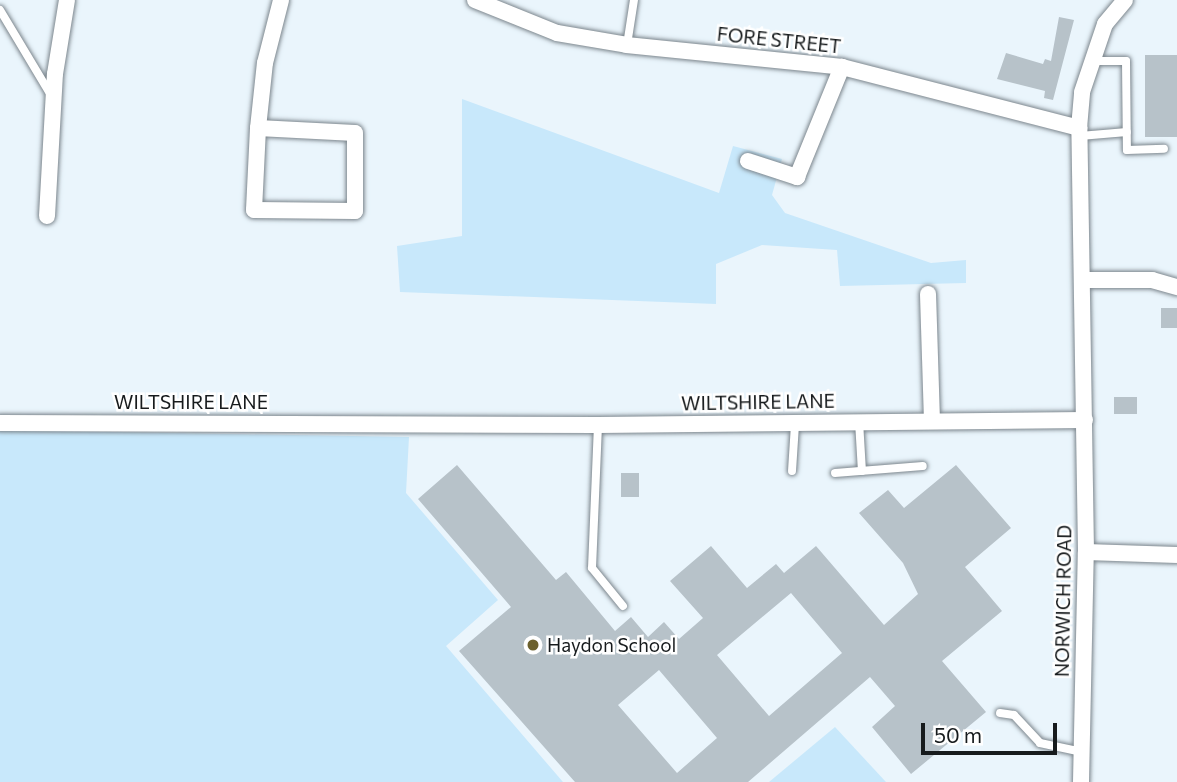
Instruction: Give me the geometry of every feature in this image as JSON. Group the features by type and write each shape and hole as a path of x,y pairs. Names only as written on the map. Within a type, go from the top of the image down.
{"street":[{"path":"47,216 53,98 67,0"},
{"path":"258,128 355,133 355,211 254,210 258,128 265,63 281,0"},
{"path":"1085,420 1079,132 1082,92 1105,24 1125,0"},
{"name":"FORE STREET","path":"486,2 558,33 627,45 842,67 1079,132"},
{"path":"748,161 797,177 842,67"},
{"path":"1082,280 1153,280 1177,287"},
{"path":"928,294 932,418"},
{"name":"WILTSHIRE LANE","path":"0,423 598,425 795,424 932,418 1085,420"},
{"name":"NORWICH ROAD","path":"1081,782 1086,552 1085,420"},
{"path":"1086,552 1177,555"}],"lane":[{"path":"627,45 634,0"},
{"path":"0,10 53,98"},
{"path":"1092,61 1126,61 1127,150 1164,149"},
{"path":"1079,132 1127,132"},
{"path":"859,421 862,471"},
{"path":"792,471 795,424"},
{"path":"598,425 592,568 623,606"},
{"path":"835,472 923,467"},
{"path":"1000,713 1014,715 1040,743 1082,752"}],"shaded area":[{"path":"462,99 719,193 733,146 782,159 772,195 785,213 931,263 966,260 966,283 840,286 837,250 762,245 716,264 716,304 400,292 397,246 462,236"},
{"path":"0,430 409,437 406,493 498,600 446,646 563,782 0,782"},
{"path":"835,727 886,782 769,782"}],"building":[{"path":"1059,17 1074,20 1053,100 1044,98 1045,91 997,79 1006,53 1043,64 1045,59 1051,61"},
{"path":"1145,55 1177,55 1177,137 1145,137"},
{"path":"1161,308 1177,308 1177,328 1161,328"},
{"path":"1114,397 1137,397 1137,414 1114,414"},
{"path":"457,465 556,580 566,572 615,631 631,617 648,637 664,622 679,639 703,618 670,581 711,546 747,588 776,564 784,573 816,546 884,625 918,594 903,563 859,513 888,490 904,508 956,465 1011,528 965,567 1002,611 942,661 986,712 911,774 872,727 895,706 870,677 748,782 575,782 459,651 511,607 418,499","holes":["791,593 842,653 769,716 717,655","659,670 717,738 677,773 618,705"]},
{"path":"621,473 639,473 639,497 621,497"}],"place":[{"name":"Haydon School","path":"533,645"}]}
